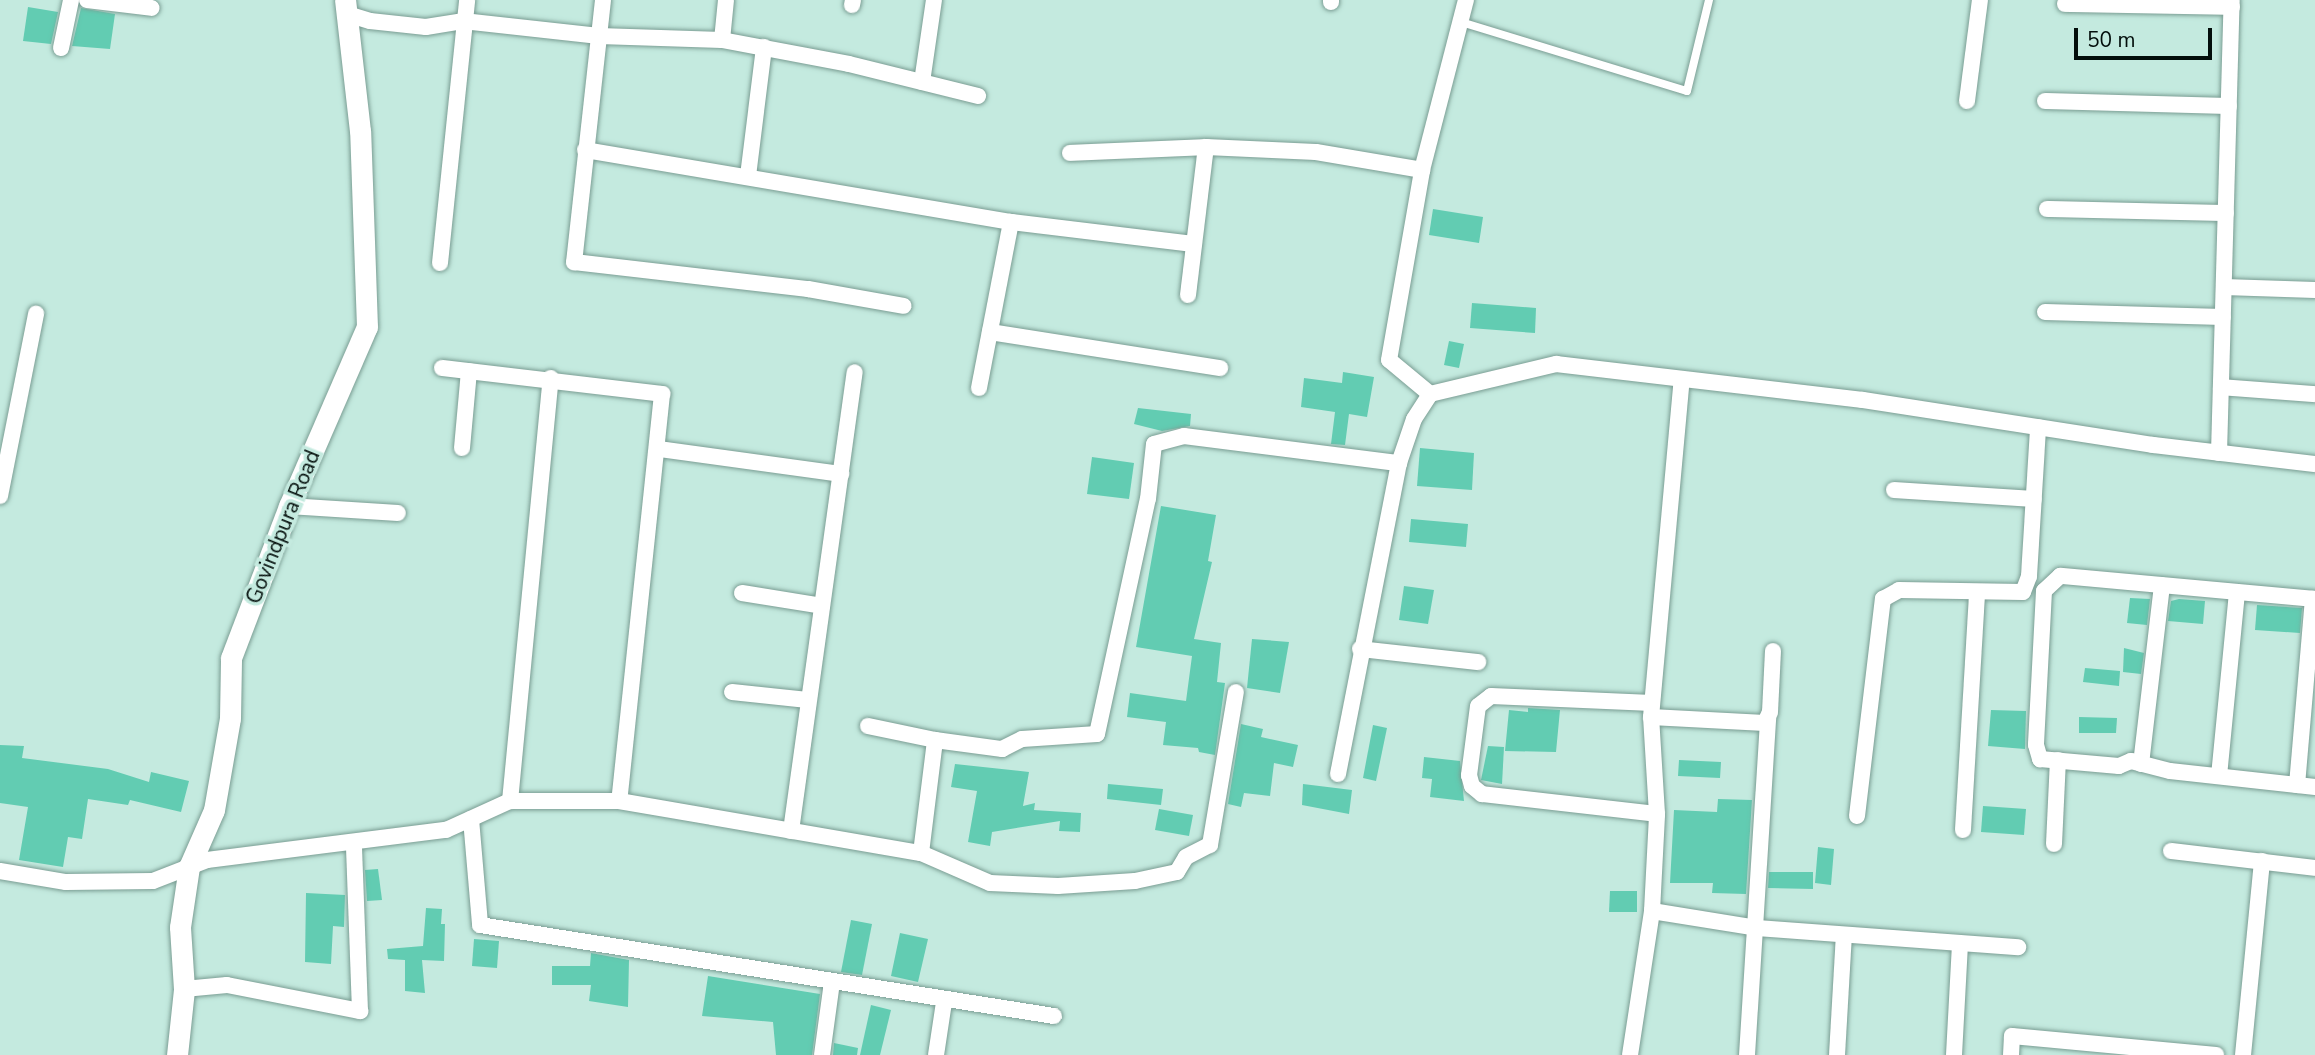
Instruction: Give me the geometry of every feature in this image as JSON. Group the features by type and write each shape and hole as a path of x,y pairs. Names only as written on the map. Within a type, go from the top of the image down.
{"street":[{"path":"61,48 71,0"},
{"path":"87,0 152,8"},
{"path":"440,263 467,0"},
{"path":"603,0 574,261 808,289 904,306"},
{"path":"722,40 726,0"},
{"path":"922,82 934,0"},
{"path":"1430,394 1389,360 1422,170 1466,0"},
{"path":"1966,101 1980,0"},
{"path":"2065,4 2232,3 2219,453"},
{"path":"346,7 370,22 426,27 463,21 599,36 722,40 764,47 978,96"},
{"name":"Govindpura Road","path":"177,1055 184,989 180,927 189,867 214,810 230,718 231,658 289,506 367,327 360,131 346,7"},
{"path":"747,176 764,47"},
{"path":"2045,101 2229,106"},
{"path":"1070,153 1206,147 1316,152 1422,170"},
{"path":"1188,295 1206,147"},
{"path":"585,150 1011,222 1194,244"},
{"path":"2047,209 2226,213"},
{"path":"979,388 1011,222"},
{"path":"2224,287 2315,290"},
{"path":"2045,313 2223,317"},
{"path":"0,496 36,314"},
{"path":"990,332 1220,368"},
{"path":"1338,774 1360,649 1399,463 1414,419 1430,394 1556,364 2315,464"},
{"path":"442,368 551,378 662,394 659,449 619,801"},
{"path":"462,448 469,371"},
{"path":"791,831 855,372"},
{"path":"510,801 551,378"},
{"path":"1630,1055 1652,911 1657,814 1652,710 1682,379"},
{"path":"2221,387 2315,394"},
{"path":"1857,816 1883,598 1899,590 2023,592 2029,576 2038,427"},
{"path":"868,726 935,740 1002,748 1022,739 1097,734 1148,499 1154,444 1184,436 1399,463"},
{"path":"659,449 841,474"},
{"path":"1894,490 2034,499"},
{"path":"289,506 398,513"},
{"path":"2297,785 2314,599 2060,576 2045,591 2036,745 2040,759 2141,764 2219,776 2297,785 2315,787"},
{"path":"2141,764 2161,585"},
{"path":"2219,776 2237,592"},
{"path":"742,593 822,606"},
{"path":"1964,830 1977,593"},
{"path":"1360,649 1478,662"},
{"path":"1747,1055 1773,651"},
{"path":"732,692 808,700"},
{"path":"0,870 66,882 153,881 207,860 354,845 446,830 510,801 619,801 921,853 990,883 1135,881 1177,872 1186,857 1210,845 1236,692"},
{"path":"1657,814 1482,794 1472,786 1469,775 1478,706 1491,696 1652,710 1758,724 1768,719"},
{"path":"921,853 935,740"},
{"path":"2054,844 2058,760"},
{"path":"471,819 480,925 944,1002 1054,1016"},
{"path":"184,989 227,985 360,1010 354,845"},
{"path":"2171,852 2315,868"},
{"path":"2243,1055 2262,861"},
{"path":"1652,911 1757,928 1959,945 2018,947"},
{"path":"1838,1055 1844,935"},
{"path":"1954,1055 1959,945"},
{"path":"822,1055 832,982"},
{"path":"936,1055 944,1002"},
{"path":"2011,1055 2012,1036 2216,1055"},
{"path":"177,1055 187,1055"}],"lane":[{"path":"1461,22 1687,91 1709,0"}],"building":[{"path":"28,7 58,12 51,44 23,41"},
{"path":"81,8 115,14 110,49 72,46"},
{"path":"1433,209 1483,217 1479,243 1429,235"},
{"path":"1472,303 1536,308 1535,333 1470,328"},
{"path":"1449,341 1464,344 1459,368 1444,365"},
{"path":"1343,372 1374,377 1367,417 1349,414 1345,445 1331,444 1335,412 1301,407 1304,378 1342,383"},
{"path":"1138,408 1191,414 1190,426 1162,431 1134,424"},
{"path":"1420,448 1474,453 1472,490 1417,486"},
{"path":"1092,457 1134,463 1129,499 1087,494"},
{"path":"1161,506 1216,515 1208,561 1212,562 1194,639 1221,643 1217,682 1225,683 1215,755 1199,752 1198,748 1163,745 1166,722 1127,717 1130,693 1186,701 1192,656 1136,647"},
{"path":"1411,519 1468,524 1466,547 1409,542"},
{"path":"1404,586 1434,590 1428,624 1399,620"},
{"path":"2130,598 2150,599 2147,625 2127,623"},
{"path":"2171,601 2205,601 2203,624 2168,621"},
{"path":"2257,605 2302,608 2300,633 2255,630"},
{"path":"1252,639 1289,642 1280,693 1247,688"},
{"path":"2124,648 2144,653 2141,674 2123,672"},
{"path":"2085,668 2120,671 2119,686 2083,682"},
{"path":"1528,708 1560,710 1556,752 1505,751 1509,710 1528,712"},
{"path":"1991,710 2026,711 2025,749 1988,746"},
{"path":"2079,717 2117,718 2116,733 2079,733"},
{"path":"1241,724 1263,729 1261,737 1298,745 1293,767 1274,763 1270,796 1244,793 1241,807 1228,804"},
{"path":"1373,725 1387,728 1376,781 1363,778"},
{"path":"0,745 24,746 22,758 108,769 149,782 151,772 189,781 181,812 130,800 128,805 88,799 82,839 68,837 63,867 19,860 28,807 0,803"},
{"path":"1488,746 1504,747 1502,784 1481,780"},
{"path":"1424,757 1460,761 1464,801 1430,797 1432,779 1422,778"},
{"path":"1679,760 1721,762 1720,778 1678,776"},
{"path":"955,764 1029,772 1023,806 1035,803 1034,810 1081,813 1080,832 1059,831 1060,821 992,832 990,846 968,842 977,791 951,787"},
{"path":"1108,784 1163,789 1161,805 1107,799"},
{"path":"1303,784 1352,790 1349,814 1302,805"},
{"path":"1718,799 1752,800 1746,894 1712,893 1713,883 1670,883 1674,810 1717,812"},
{"path":"1983,806 2026,809 2024,835 1981,832"},
{"path":"1159,809 1193,815 1189,836 1155,830"},
{"path":"1818,847 1834,849 1831,885 1815,883"},
{"path":"378,869 382,900 367,901 365,870"},
{"path":"1769,872 1813,872 1813,889 1768,888"},
{"path":"1610,891 1637,891 1637,912 1609,912"},
{"path":"306,893 345,895 344,927 333,926 331,964 305,962"},
{"path":"426,908 442,909 441,924 445,924 444,961 422,960 425,993 405,991 405,960 388,959 387,949 423,946"},
{"path":"851,920 872,924 862,975 841,972"},
{"path":"900,933 928,939 918,982 891,976"},
{"path":"474,939 499,941 497,968 472,966"},
{"path":"591,953 629,960 628,1007 589,1001 591,985 552,985 552,966 590,966"},
{"path":"708,976 820,994 812,1055 776,1055 773,1022 702,1016"},
{"path":"871,1005 891,1010 880,1055 860,1055"},
{"path":"834,1043 858,1048 857,1055 833,1055"}]}
